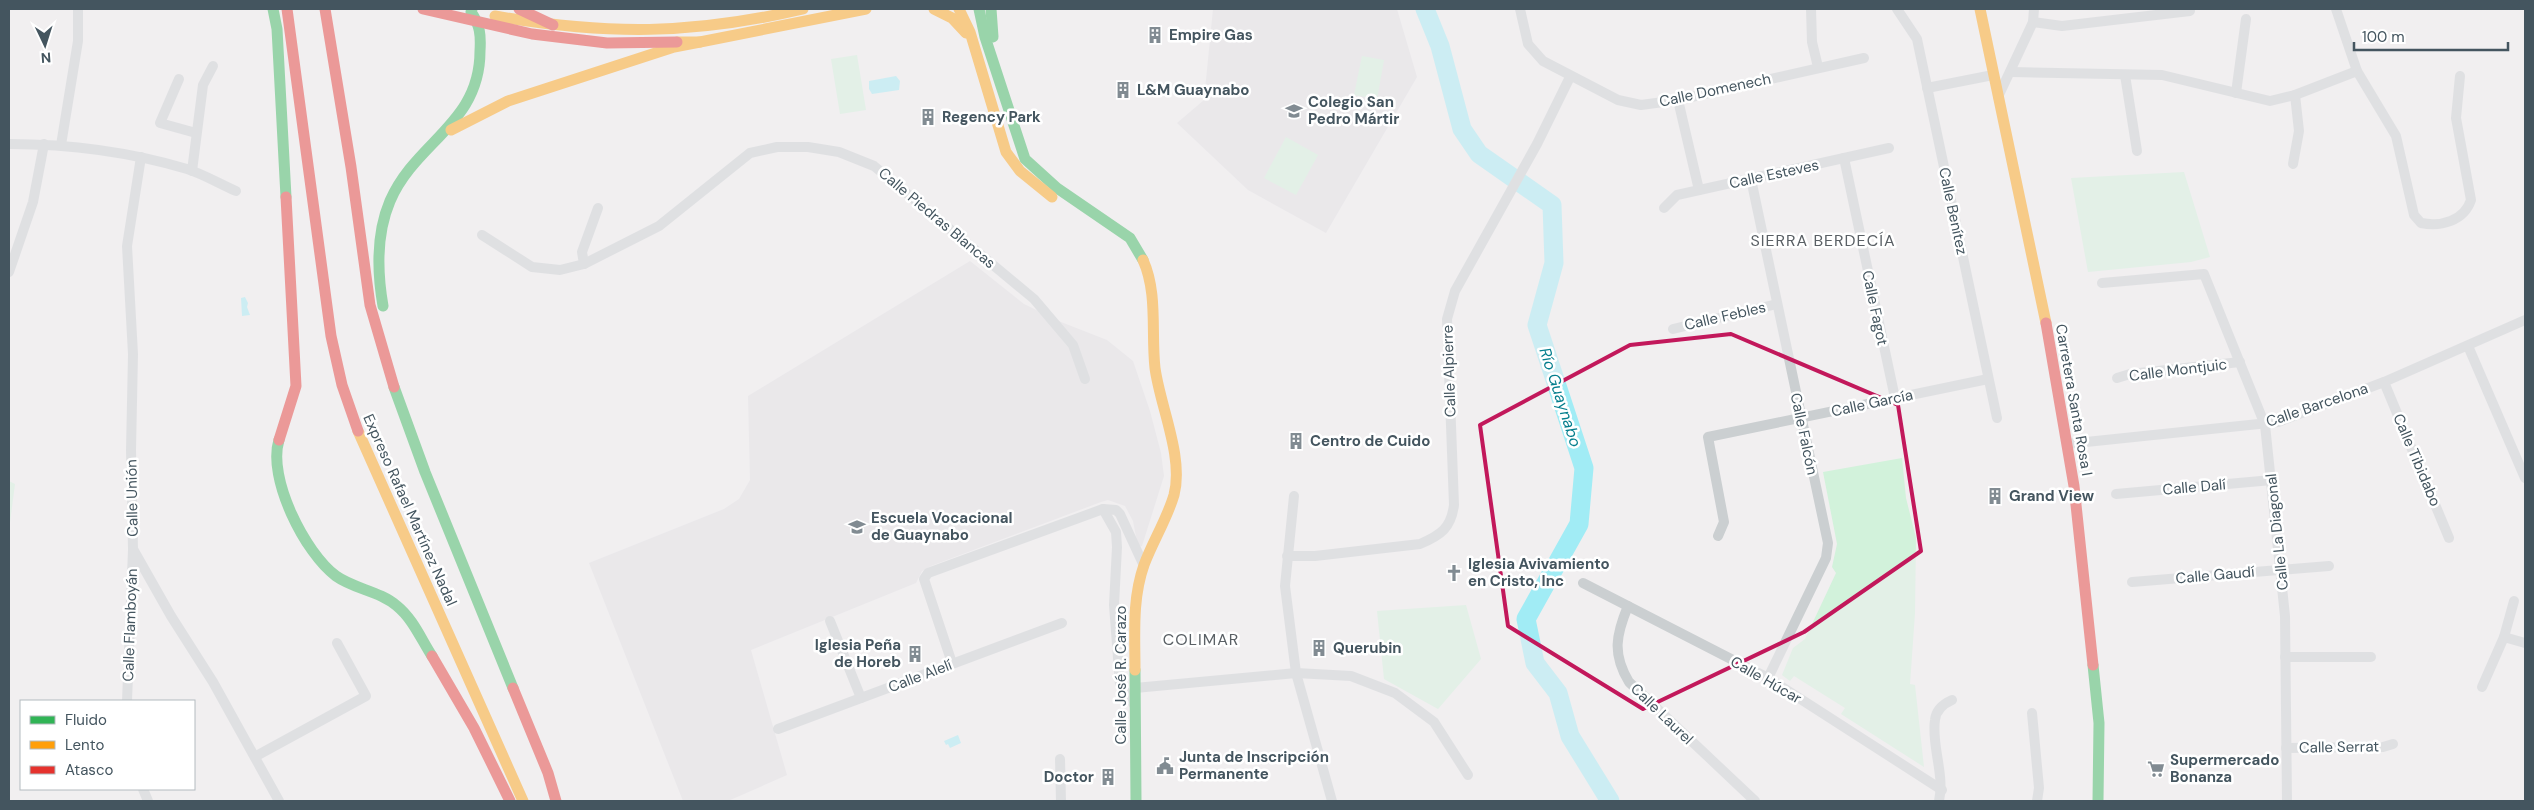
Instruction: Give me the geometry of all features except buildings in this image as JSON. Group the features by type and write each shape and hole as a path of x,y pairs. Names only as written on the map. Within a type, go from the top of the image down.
{"main road":[{"path":"273,9 276,28 289,226 296,386 294,399 276,454 279,477 301,532 321,563 346,582 392,601 408,616 468,713 510,801"},
{"name":"Expreso Rafael Martínez Nadal","path":"287,9 331,336 342,385 361,441 523,801"},
{"name":"Expreso Rafael Martínez Nadal","path":"325,9 351,167 370,305 394,386 425,472 548,773 556,801"},
{"path":"423,9 532,34 594,42 700,42"},
{"path":"457,9 553,25 596,30 641,31 722,25 803,9"},
{"path":"519,9 553,25"},
{"path":"443,134 508,101 674,47 866,9"},
{"path":"934,9 962,26 975,46"},
{"name":"Calle José R. Carazo","path":"959,9 975,46 1003,144 1013,164 1051,196 1124,244 1142,259"},
{"name":"Calle José R. Carazo","path":"979,9 985,37 1025,159 1057,188 1130,238 1137,247 1150,275 1155,369 1174,451 1175,472 1174,494 1144,566 1135,604 1136,801"},
{"path":"991,9 996,68"},
{"name":"Carretera Santa Rosa I","path":"1980,9 2053,354 2067,444 2099,723 2098,801"},
{"path":"394,386 391,344 378,271 383,227 400,183 408,170 443,134 471,98 476,83 480,56 479,23 471,10"}],"street":[{"path":"61,145 78,41 78,9"},
{"path":"1520,9 1528,44 1543,61 1570,77"},
{"path":"1811,9 1812,42 1818,67"},
{"name":"Calle Benítez","path":"1897,9 1917,39 1997,418"},
{"path":"1998,98 2012,72 2033,22 2034,9"},
{"path":"2336,9 2357,71 2396,136 2414,215 2421,223 2431,225 2456,219 2467,211 2470,200 2456,118 2460,76"},
{"path":"2033,22 2062,26 2190,11"},
{"path":"2236,93 2246,19"},
{"name":"Calle Domenech","path":"1570,77 1618,100 1641,105 1678,100 1864,58"},
{"path":"192,171 203,85 213,66"},
{"path":"2012,72 2162,75 2270,101 2295,96 2357,71"},
{"path":"1927,88 1993,75"},
{"path":"2125,75 2137,151"},
{"name":"Calle Alpierre","path":"1287,556 1315,556 1420,544 1434,538 1452,521 1454,505 1447,319 1455,291 1537,144 1570,77"},
{"path":"179,79 160,123 196,133"},
{"path":"2293,164 2299,131 2295,96"},
{"path":"1678,100 1699,190"},
{"path":"9,144 61,145 141,157 192,171 236,191"},
{"path":"9,272 33,202 44,144"},
{"name":"Calle Piedras Blancas","path":"482,235 532,267 560,270 584,264 659,226 750,153 777,147 808,147 839,152 874,166 1034,299 1073,345 1085,379"},
{"name":"Calle Esteves","path":"1664,208 1677,195 1889,148"},
{"name":"Calle Unión","path":"141,157 127,246 133,354 131,450 133,549 256,756 279,801"},
{"name":"Calle Fagot","path":"1844,158 1895,398"},
{"name":"Calle Falcón","path":"1751,178 1828,543 1826,558 1768,678"},
{"path":"584,264 582,252 598,208"},
{"name":"Calle La Diagonal","path":"2102,283 2204,274 2265,425 2285,616 2287,801"},
{"name":"Calle Febles","path":"1673,329 1777,304"},
{"name":"Calle Barcelona","path":"2067,444 2265,425 2295,416 2384,382 2525,320"},
{"path":"2468,346 2525,478"},
{"name":"Calle Montjuic","path":"2117,378 2130,374 2240,362"},
{"name":"Calle García","path":"1718,536 1724,522 1708,437 1988,379"},
{"name":"Calle Tibidabo","path":"2384,382 2450,538"},
{"name":"Calle Dalí","path":"2116,494 2272,480"},
{"path":"1294,496 1285,586 1296,674 1332,801"},
{"path":"952,664 926,585 926,575 1103,509 1116,510 1120,514 1144,566"},
{"path":"1103,509 1116,532 1114,605 1120,684 1135,706"},
{"name":"Calle Flamboyán","path":"127,700 133,549"},
{"name":"Calle Gaudí","path":"2132,582 2328,566"},
{"name":"Calle Húcar","path":"1583,584 1768,678 1942,790"},
{"path":"2482,687 2504,637 2514,601"},
{"name":"Calle Laurel","path":"1628,606 1618,630 1617,644 1619,661 1628,682 1755,801"},
{"path":"830,621 861,698"},
{"name":"Calle Alelí","path":"778,730 1062,623"},
{"path":"2504,637 2525,642"},
{"path":"256,756 366,696 337,643"},
{"path":"2285,657 2371,657"},
{"path":"1135,688 1296,674 1351,676 1395,693 1434,722 1468,775"},
{"path":"1939,801 1942,790 1935,720 1944,704 1952,700"},
{"path":"2032,713 2039,788 2037,801"},
{"name":"Calle Serrat","path":"2286,748 2383,747 2393,744"},
{"path":"1060,759 1061,801"}],"highlighted area":[{"path":"1731,334 1898,405 1921,551 1804,632 1643,709 1508,626 1480,425 1630,345"}],"shaded area":[{"name":"Colegio San Pedro Mártir","path":"1213,9 1397,9 1417,77 1326,233 1248,190 1177,123 1204,100"},
{"name":"Escuela Vocacional de Guaynabo","path":"970,261 1024,304 1061,322 1107,340 1133,361 1150,411 1161,453 1164,476 1142,546 1138,547 1133,521 1125,506 1108,500 931,566 922,571 916,583 751,650 787,775 728,801 683,801 589,563 724,509 739,499 750,480 748,396"}],"green space":[{"path":"857,55 866,110 840,114 831,59"},
{"path":"1362,56 1384,60 1377,99 1354,95"},
{"path":"1286,137 1318,155 1296,195 1264,178"},
{"path":"2184,172 2210,257 2191,262 2088,272 2071,178"},
{"path":"1902,458 1906,498 1916,538 1915,613 1910,684 1915,685 1924,767 1841,714 1845,708 1794,676 1790,681 1782,675 1793,648 1805,639 1836,573 1832,567 1837,544 1823,472"},
{"path":"9,481 15,484 9,530"},
{"path":"1466,605 1481,659 1438,709 1384,679 1377,611"}],"water":[{"path":"896,76 900,81 899,90 872,94 869,89 869,81"},
{"path":"245,297 250,315 242,316 241,298"},
{"path":"958,735 961,743 950,748 948,744 946,745 944,741"}],"waterway":[{"name":"Río Guaynabo","path":"1425,9 1440,46 1462,129 1479,154 1552,205 1554,263 1537,325 1584,468 1579,524 1526,619 1535,663 1558,693 1570,736 1610,801"}],"traffic: fast":[{"path":"273,9 277,29 286,197"},
{"path":"383,306 379,253 385,214 401,180 445,131 470,97 477,76 480,45 479,30 471,12 472,9"},
{"path":"979,9 985,37 1025,159 1057,188 1130,238 1143,260"},
{"path":"991,9 993,37"},
{"path":"394,387 425,472 513,688"},
{"path":"279,440 277,456 278,474 291,514 312,550 336,576 383,597 403,611 432,656"},
{"path":"2093,665 2099,723 2098,801"},
{"path":"1135,670 1136,801"}],"traffic: slow":[{"path":"495,16 575,27 649,29 724,24 803,9"},
{"path":"677,42 700,42 866,9"},
{"path":"934,9 952,18 966,33"},
{"path":"959,9 970,32 1006,152 1020,171 1052,197"},
{"path":"1980,9 2046,323"},
{"path":"451,130 508,101 674,47 700,42"},
{"path":"1135,670 1135,617 1140,578 1171,504 1176,480 1174,448 1155,368 1151,286 1143,260"},
{"path":"358,431 523,801"}],"traffic: jam":[{"path":"287,9 331,336 342,385 358,431"},
{"path":"325,9 351,167 370,305 394,387"},
{"path":"423,9 532,34 607,43 677,42"},
{"path":"519,9 553,25"},
{"path":"279,440 296,386 286,197"},
{"path":"2046,323 2074,486 2093,665"},
{"path":"432,656 474,728 510,801"},
{"path":"513,688 548,773 556,801"}],"place":[{"name":"Empire Gas","path":"1155,35"},
{"name":"L&M Guaynabo","path":"1123,90"},
{"name":"Colegio San Pedro Mártir","path":"1294,111"},
{"name":"Regency Park","path":"928,117"},
{"name":"Centro de Cuido","path":"1296,441"},
{"name":"Grand View","path":"1995,496"},
{"name":"Escuela Vocacional de Guaynabo","path":"857,527"},
{"name":"Iglesia Avivamiento en Cristo, Inc","path":"1454,573"},
{"name":"Querubin","path":"1319,648"},
{"name":"Iglesia Peña de Horeb","path":"915,654"},
{"name":"Junta de Inscripción Permanente","path":"1165,766"},
{"name":"Supermercado Bonanza","path":"2156,769"},
{"name":"Doctor","path":"1108,777"}],"district":[{"name":"SIERRA BERDECÍA","path":"1823,240"},
{"name":"COLIMAR","path":"1201,639"}]}
